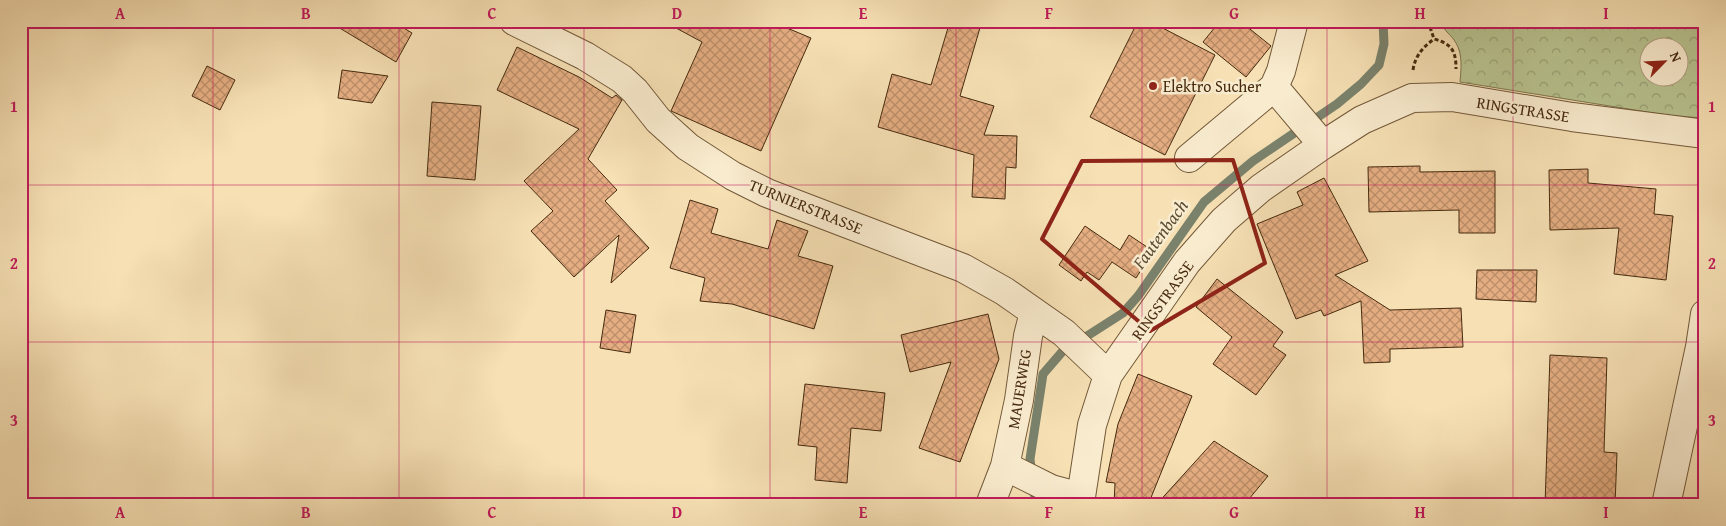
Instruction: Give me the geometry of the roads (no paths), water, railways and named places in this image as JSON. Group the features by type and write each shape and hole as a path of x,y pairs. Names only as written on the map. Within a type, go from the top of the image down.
{"street":[{"name":"TURNIERSTRASSE","path":"514,21 585,56 622,79 635,91 658,120 688,147 733,176 767,193 963,268 1004,291 1034,312 1064,334 1100,368"},
{"path":"1189,158 1274,87 1281,71 1294,21"},
{"path":"1274,87 1323,145"},
{"name":"RINGSTRASSE","path":"1081,501 1100,368 1224,220 1262,188 1362,120 1412,98 1452,97 1572,117 1705,134"},
{"name":"MAUERWEG","path":"990,505 1014,471 1018,400 1028,336 1034,312"},
{"path":"1666,505 1700,347 1705,314"},
{"path":"1014,471 1051,490 1081,501"}],"waterway":[{"name":"Fautenbach","path":"1036,505 1030,459 1043,374 1062,352 1123,313 1138,296 1204,202 1253,161 1337,104 1361,84 1379,65 1384,44 1383,21"}],"place":[{"name":"Elektro Sucher","path":"1153,86"}]}
